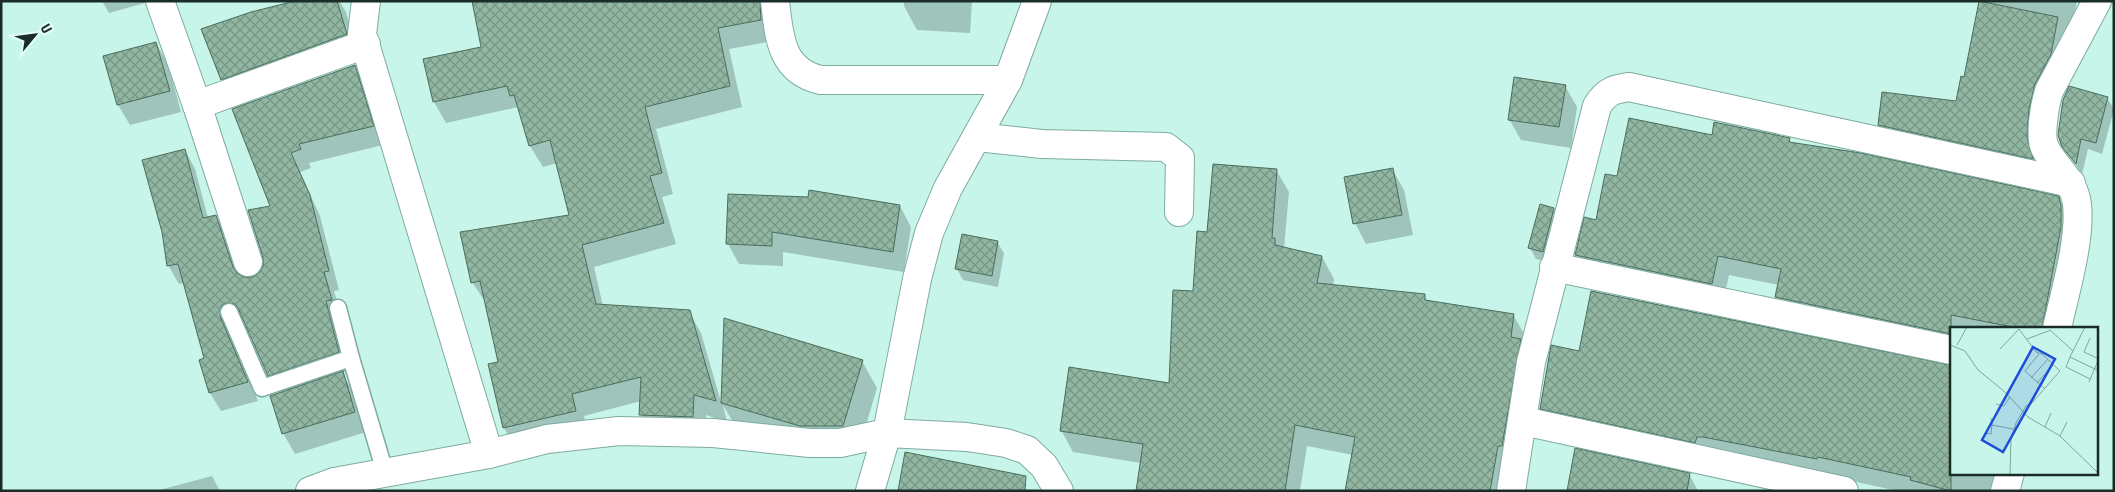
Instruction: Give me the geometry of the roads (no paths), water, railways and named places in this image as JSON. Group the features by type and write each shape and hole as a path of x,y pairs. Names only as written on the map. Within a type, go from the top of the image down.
{"street":[{"path":"160,1 197,105 248,262"},
{"path":"366,1 362,34 489,454"},
{"path":"775,1 779,37 783,50 798,70 809,77 820,80 1008,80"},
{"path":"870,491 887,433 917,278 929,233 948,188 1008,80 1037,1"},
{"path":"2057,327 2078,228 2077,201 2071,183 2044,146 2044,107 2049,91 2097,1"},
{"path":"197,105 366,44"},
{"path":"1511,491 1531,362 1554,267 1597,106 1605,94 1614,89 1629,87 2071,183"},
{"path":"978,137 1042,144 1166,147 1174,151 1180,158 1179,212"},
{"path":"1554,267 1950,350"},
{"path":"1523,421 1844,491"},
{"path":"310,491 334,482 489,454 547,440 619,431 713,433 810,443 840,443 887,433 968,437 1006,443 1027,450 1044,466 1059,491"},
{"path":"2005,491 2010,474"}],"lane":[{"path":"338,308 385,472"},
{"path":"229,312 262,388 351,358"}]}
